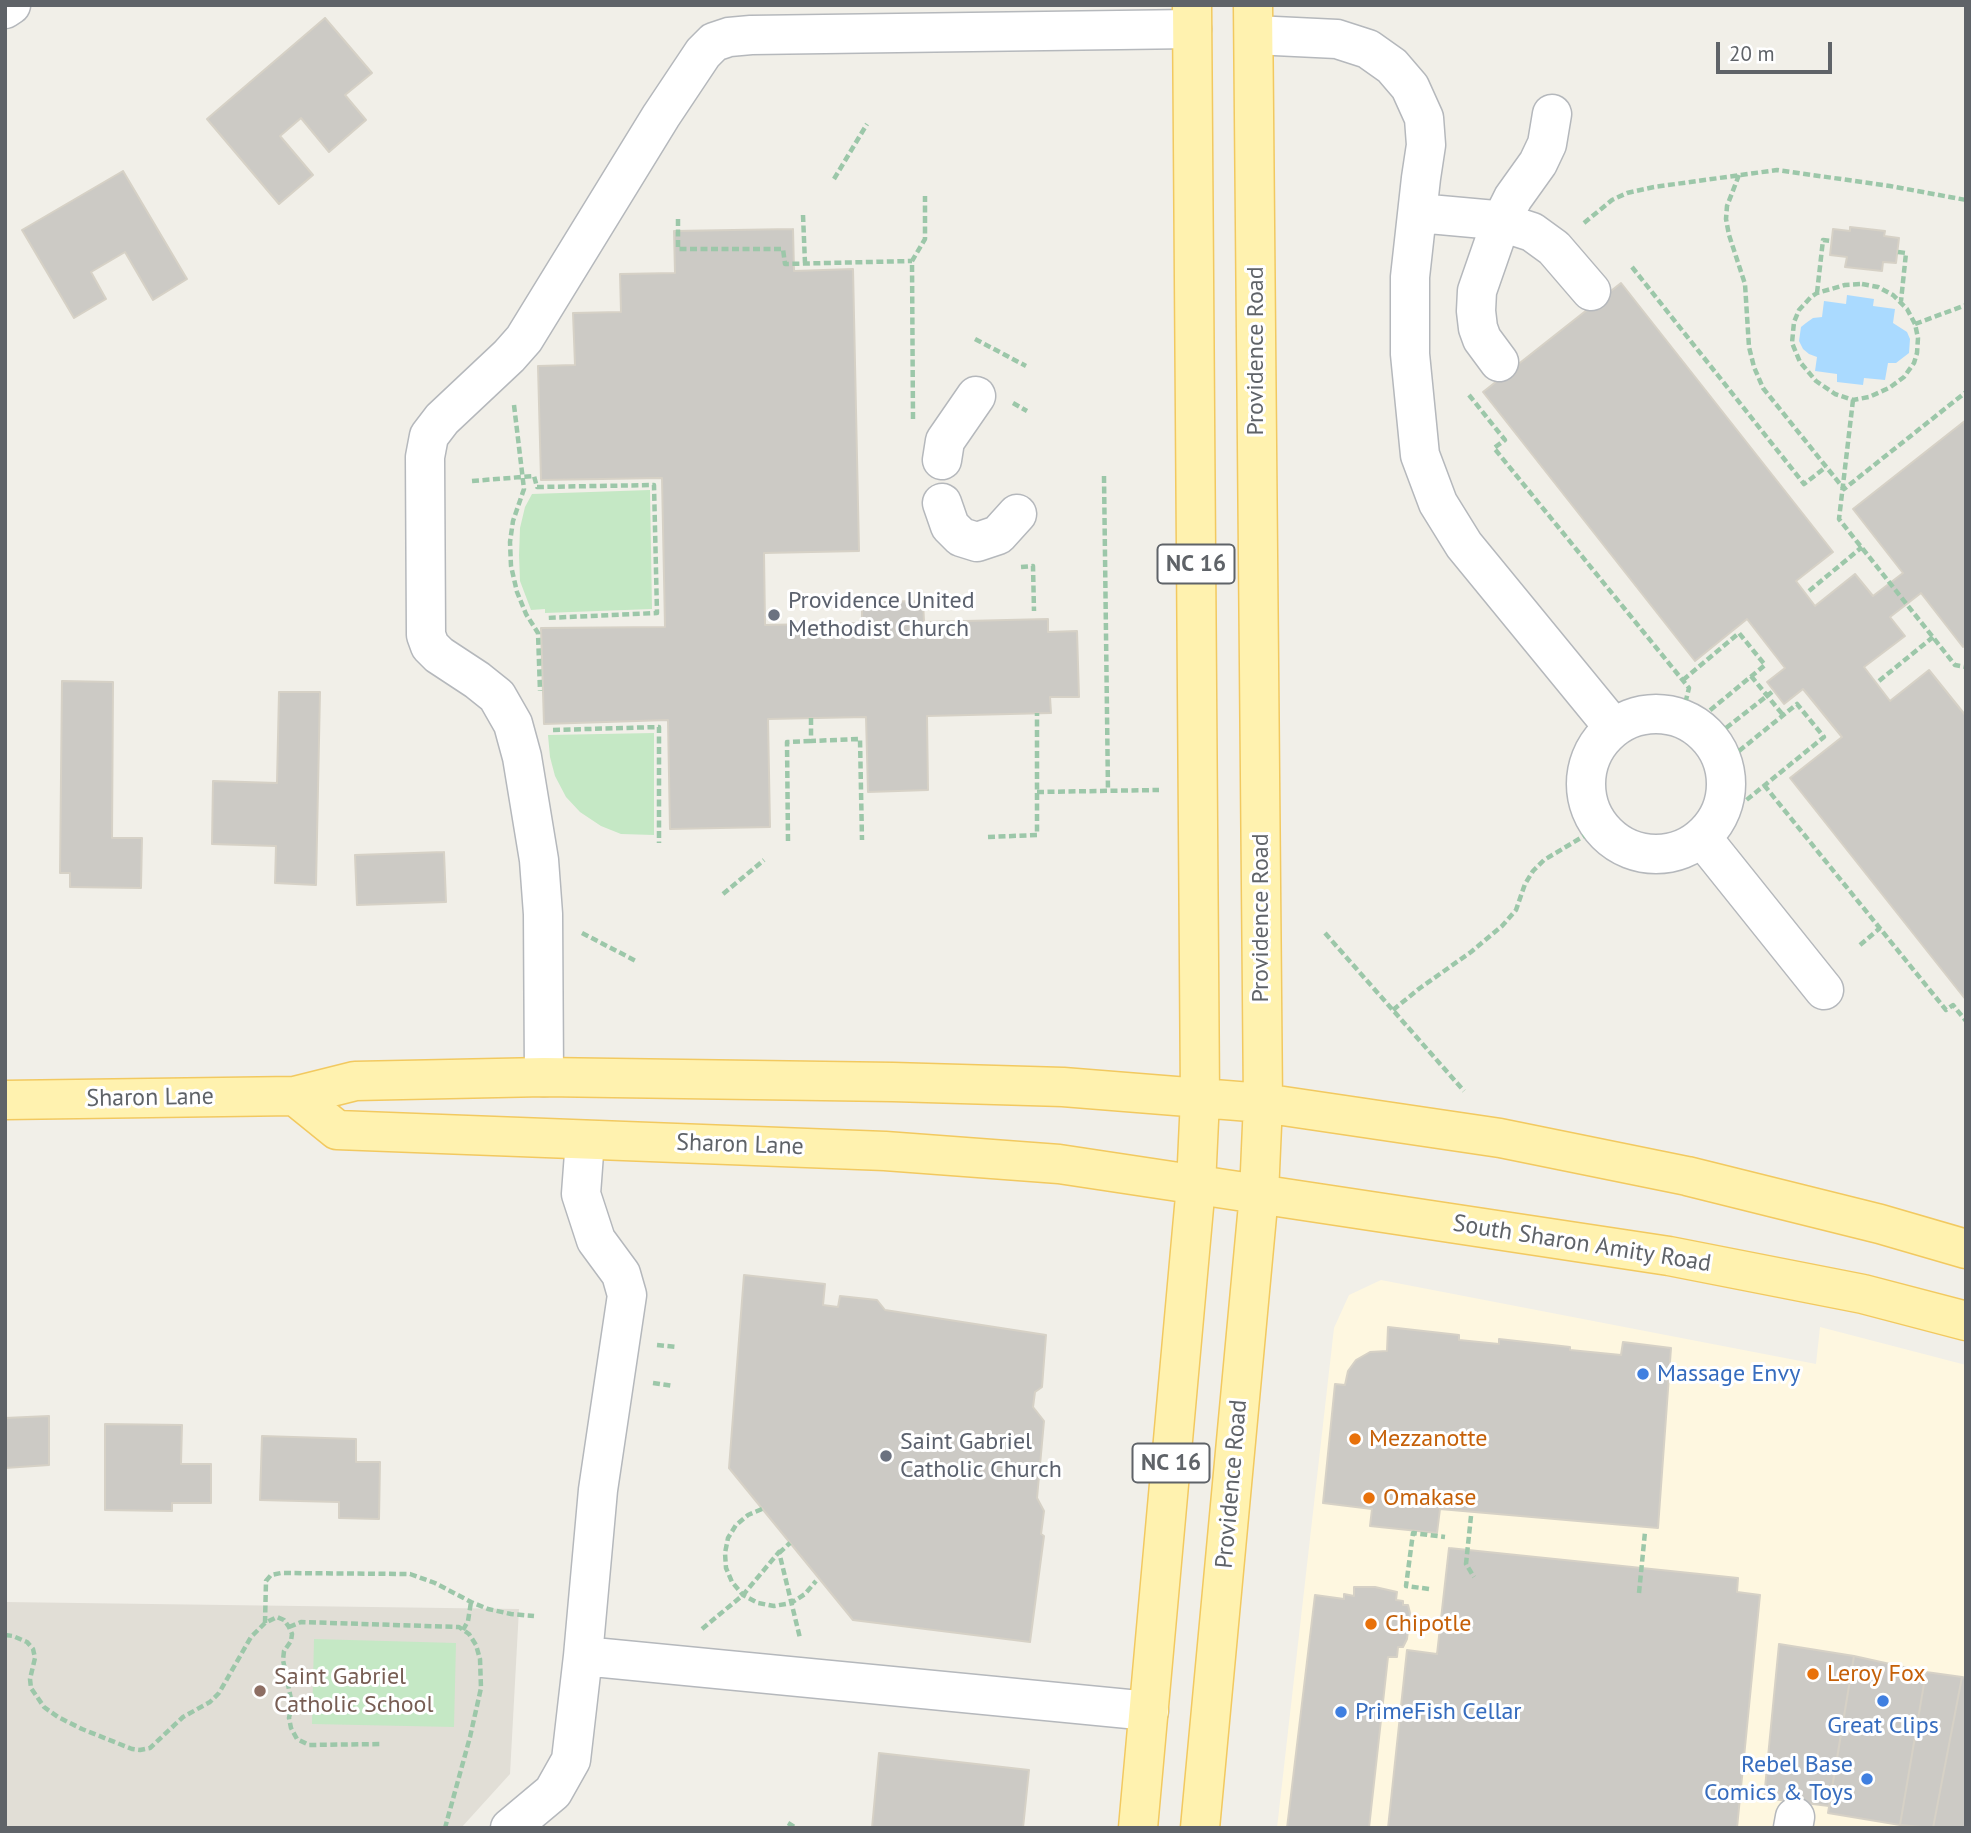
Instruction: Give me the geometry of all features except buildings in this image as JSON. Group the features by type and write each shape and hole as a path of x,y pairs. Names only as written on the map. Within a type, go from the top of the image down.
{"main road":[{"path":"1192,17 1254,20"},
{"name":"NC 16","path":"1138,1828 1196,1185 1200,1099 1192,17"},
{"name":"Providence Road","path":"1200,1828 1259,1194 1263,1103 1254,20"},
{"name":"Sharon Lane","path":"5,1100 295,1096 355,1082 544,1077 1063,1087 1200,1099"},
{"name":"Sharon Lane","path":"295,1096 337,1130 885,1151 1059,1164 1196,1185"},
{"path":"1200,1099 1263,1103 1500,1138 1687,1176 1880,1224 1966,1249"},
{"name":"South Sharon Amity Road","path":"1196,1185 1669,1256 1863,1294 1966,1321"}],"street":[{"path":"5,9 11,5"},
{"path":"544,1077 540,860 522,757 513,724 497,696 439,655 430,646 426,635 425,457 429,436 442,419 524,339 661,116 703,53 714,42 751,34 1192,17"},
{"path":"1254,20 1337,38 1368,49 1392,66 1410,87 1424,118 1426,145 1410,277 1410,354 1420,455 1438,503 1464,545 1614,728"},
{"path":"1499,362 1482,340 1478,328 1477,291 1501,222 1547,144 1552,114"},
{"path":"1418,213 1495,220 1532,232 1554,248 1591,290"},
{"path":"942,460 945,441 976,396"},
{"path":"942,503 950,526 961,537 977,542 998,535 1017,514"},
{"path":"1657,714 1679,718 1700,729 1716,747 1725,768 1727,792 1718,819 1703,839 1667,854 1643,854 1622,845 1604,831 1591,812 1586,789 1588,766 1598,745 1614,728 1634,718 1657,714"},
{"path":"1703,839 1825,990"},
{"path":"510,1828 553,1792 571,1760 597,1490 627,1295 621,1274 596,1240 581,1194 585,1139"},
{"path":"583,1656 1149,1711"}],"path":[{"path":"834,178 867,124"},
{"path":"1582,224 1612,200 1627,193 1777,170 1966,200"},
{"path":"1739,175 1727,206 1726,219 1745,284 1747,330 1754,367 1763,388 1844,489"},
{"path":"925,196 925,239"},
{"path":"803,215 805,264"},
{"path":"677,219 678,249 783,248 785,264 912,261"},
{"path":"1817,293 1823,240 1831,241"},
{"path":"1898,252 1906,253 1901,302"},
{"path":"1632,267 1804,484 1826,467"},
{"path":"1862,284 1878,287 1901,302 1915,324 1917,353 1914,363 1904,377 1889,388 1869,397 1853,400 1835,394 1816,381 1800,362 1792,343 1794,322 1799,310 1817,293 1845,285 1862,284"},
{"path":"1915,324 1966,305"},
{"path":"975,339 1026,366"},
{"path":"1844,489 1966,392"},
{"path":"513,393 524,489 517,506 510,542 511,566 517,592 538,633 540,703"},
{"path":"1469,395 1505,440 1494,448 1683,680 1689,688 1686,700"},
{"path":"1853,400 1839,519 1955,665 1966,667"},
{"path":"472,481 534,476 537,486 654,485 657,613 546,618"},
{"path":"1104,476 1108,791"},
{"path":"1809,591 1861,547"},
{"path":"1683,680 1739,633 1765,665 1708,712"},
{"path":"1879,681 1933,637"},
{"path":"1751,677 1769,694 1783,715"},
{"path":"1726,728 1769,694"},
{"path":"1739,751 1797,704 1824,737 1744,802"},
{"path":"988,837 1037,835 1037,713"},
{"path":"811,718 811,741"},
{"path":"541,730 659,727 659,843"},
{"path":"788,841 786,742 860,740 862,840"},
{"path":"1764,785 1946,1010 1952,1004 1966,1021"},
{"path":"1037,792 1172,790"},
{"path":"1393,1010 1502,926 1516,910 1525,884 1533,871 1544,860 1584,836"},
{"path":"723,894 764,860"},
{"path":"543,914 636,961"},
{"path":"1860,945 1880,929"},
{"path":"1325,933 1464,1091"},
{"path":"762,1509 748,1515 736,1525 728,1538 726,1568 732,1582 743,1595 758,1603 774,1606 791,1602 805,1594 816,1581"},
{"path":"1471,1516 1466,1564 1474,1577"},
{"path":"1639,1593 1645,1532"},
{"path":"1429,1589 1406,1586 1413,1533 1445,1537"},
{"path":"698,1632 743,1595 790,1543"},
{"path":"779,1553 801,1643"},
{"path":"265,1622 267,1581 271,1575 281,1573 410,1574 488,1609 534,1616"},
{"path":"463,1630 468,1621 471,1602"},
{"path":"5,1635 27,1642 33,1649 35,1658 30,1679 31,1688 44,1707 82,1729 140,1750 150,1748 183,1717 210,1702 219,1693 251,1637 265,1622 277,1617 284,1620 292,1634 283,1660 292,1704 289,1718 291,1728 298,1739 309,1745 382,1744"},
{"path":"289,1627 301,1622 459,1628 469,1634 480,1659 481,1688 445,1828"},
{"path":"788,1823 796,1828"}],"shaded area":[{"path":"1381,1280 1816,1364 1820,1327 1966,1365 1966,1828 1277,1828 1334,1328 1349,1295"},
{"name":"Saint Gabriel Catholic School","path":"5,1602 519,1609 510,1774 461,1828 5,1828"}],"green space":[{"path":"650,490 652,609 545,613 545,609 531,610 520,581 519,555 520,528 525,507 532,494"},
{"path":"654,733 654,835 621,834 601,826 580,812 566,797 555,776 548,735"},
{"path":"314,1639 456,1643 454,1727 312,1724"}],"water":[{"path":"1847,295 1874,299 1873,306 1895,309 1893,323 1907,332 1910,339 1909,353 1896,363 1888,363 1885,380 1864,378 1863,385 1837,382 1837,374 1815,371 1817,357 1803,349 1799,341 1801,327 1813,318 1822,317 1824,301 1846,304"}],"place":[{"name":"Providence United Methodist Church","path":"774,615"},
{"name":"Massage Envy","path":"1643,1374"},
{"name":"Mezzanotte","path":"1355,1439"},
{"name":"Saint Gabriel Catholic Church","path":"886,1456"},
{"name":"Omakase","path":"1369,1498"},
{"name":"Chipotle","path":"1371,1624"},
{"name":"Leroy Fox","path":"1813,1674"},
{"name":"Saint Gabriel Catholic School","path":"260,1691"},
{"name":"Great Clips","path":"1883,1701"},
{"name":"PrimeFish Cellar","path":"1341,1712"},
{"name":"Rebel Base Comics & Toys","path":"1867,1779"}]}
